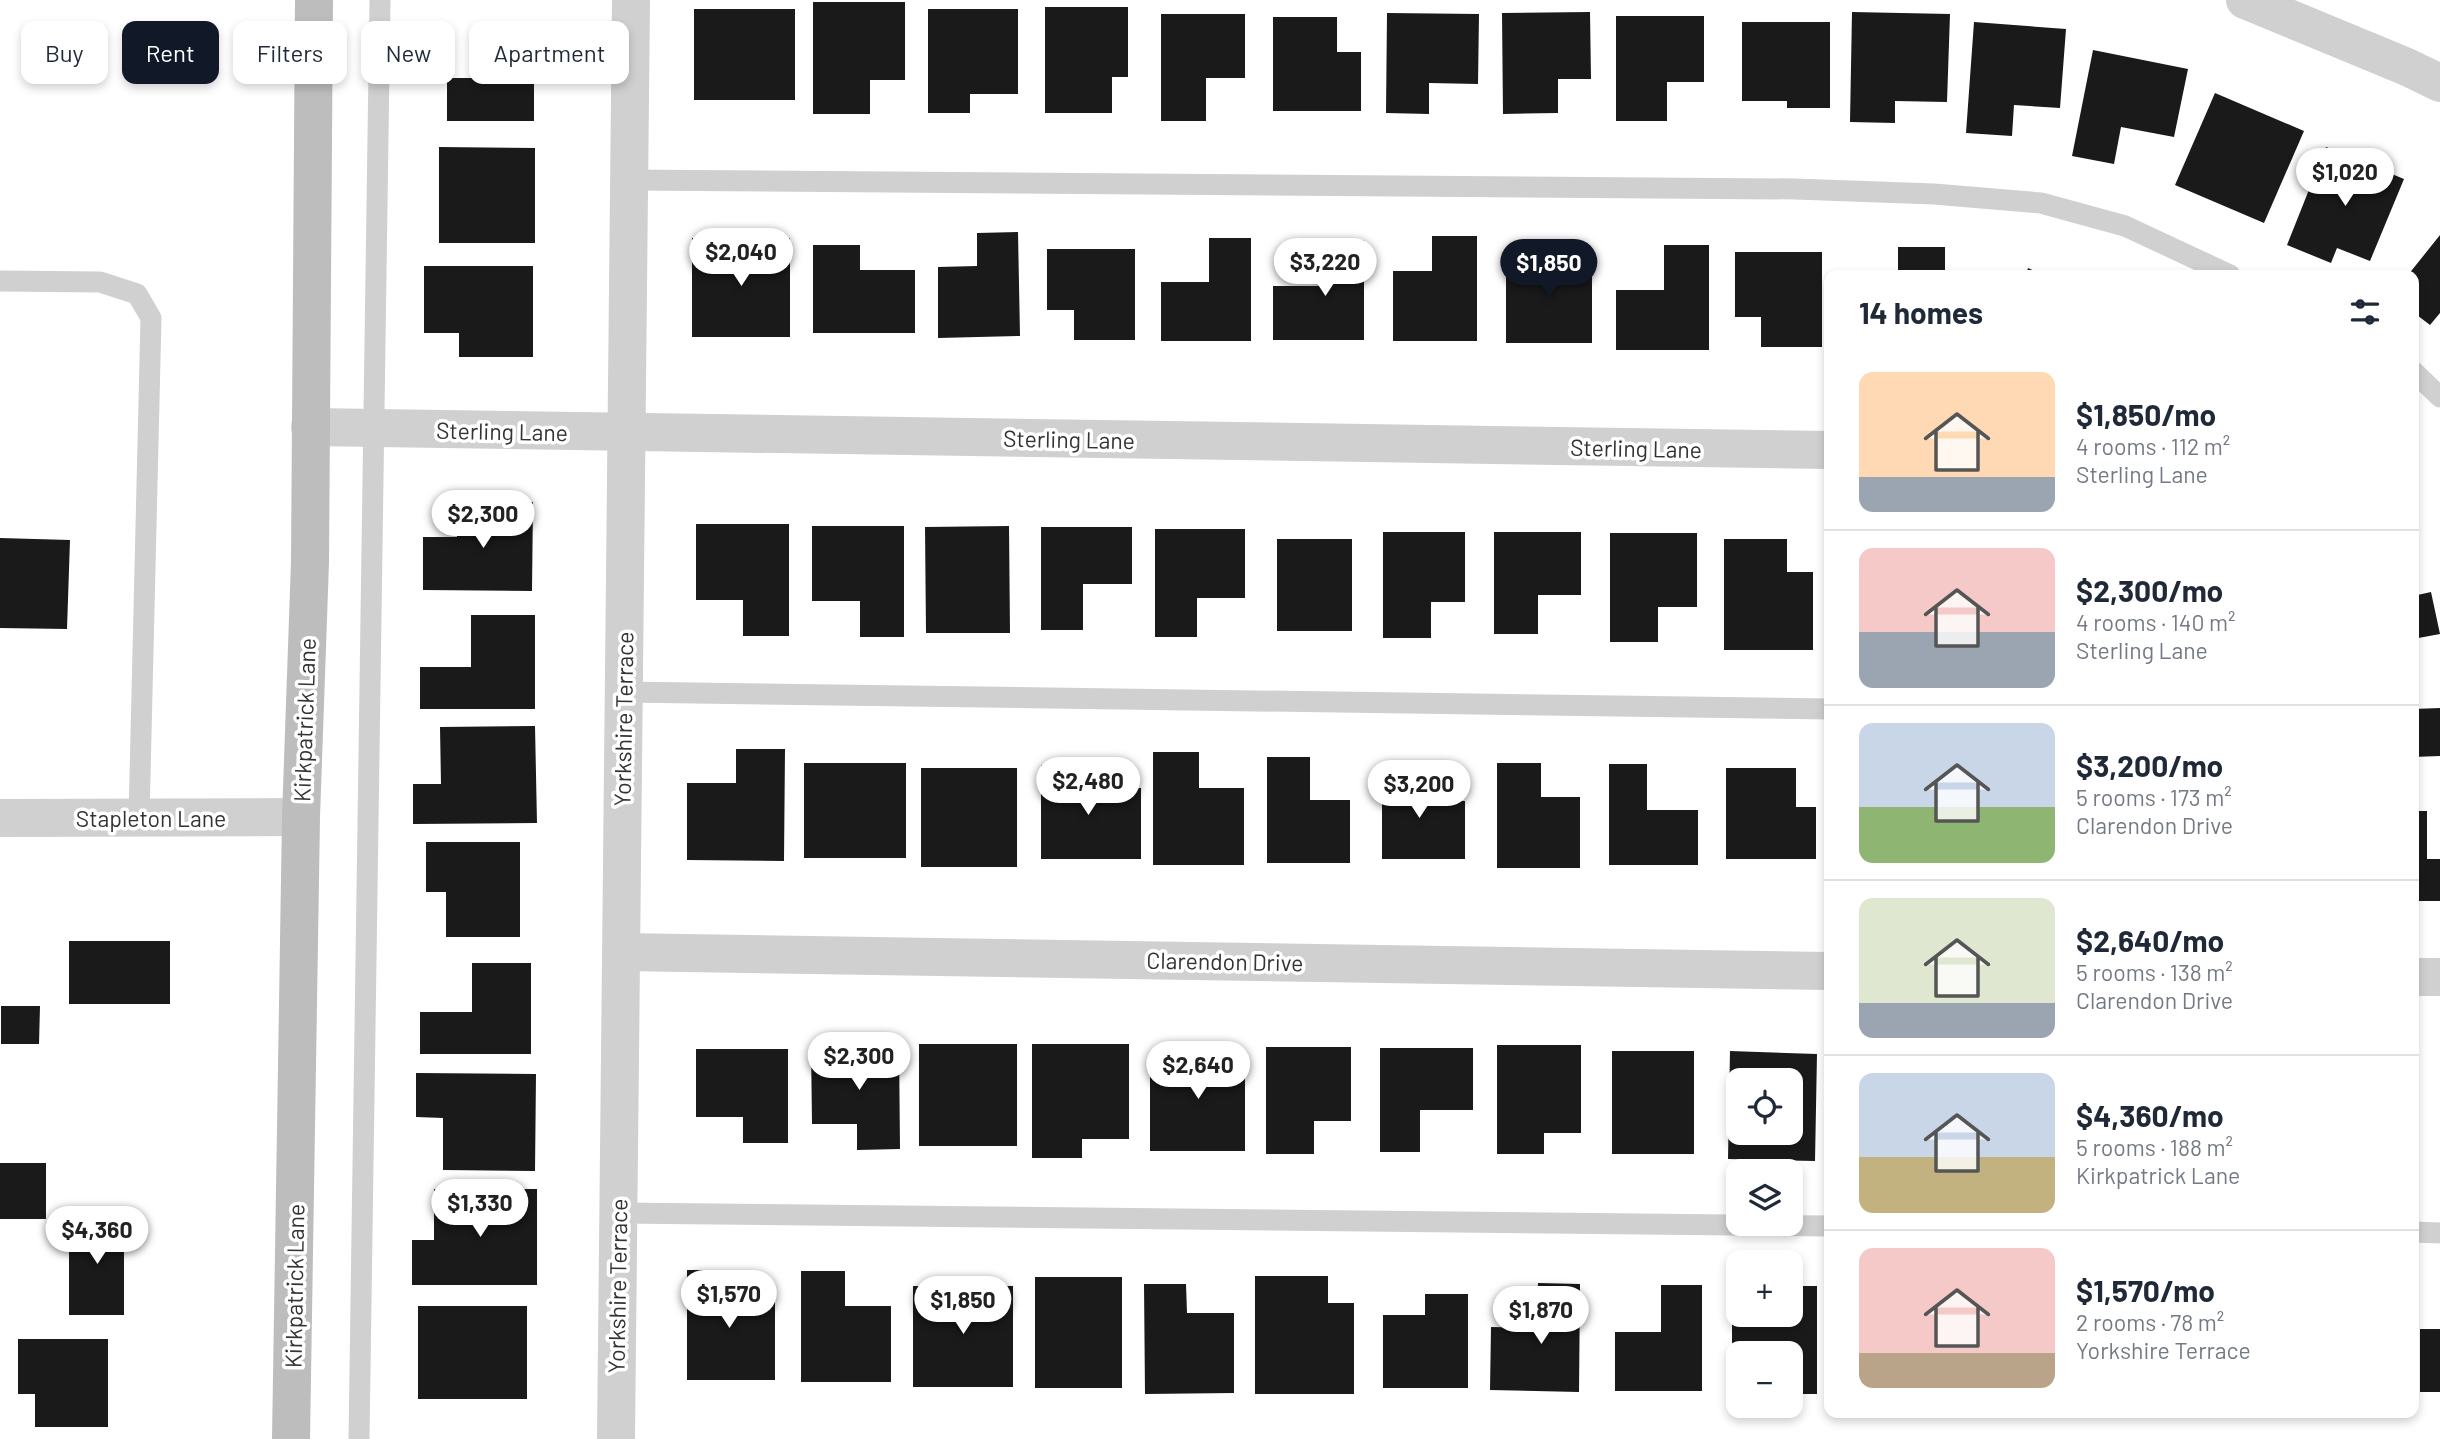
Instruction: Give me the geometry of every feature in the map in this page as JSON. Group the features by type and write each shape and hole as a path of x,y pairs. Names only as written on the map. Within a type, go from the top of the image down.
{"street":[{"name":"Kirkpatrick Lane","path":"291,1439 301,817 310,562 314,0"},
{"name":"Yorkshire Terrace","path":"616,1439 631,0"},
{"path":"2249,1 2440,83"},
{"name":"Sterling Lane","path":"310,427 1824,450"},
{"name":"Stapleton Lane","path":"0,818 301,817"},
{"name":"Clarendon Drive","path":"621,953 1824,971"},
{"path":"2419,978 2440,978"}],"lane":[{"path":"359,1439 380,0"},
{"path":"629,180 1781,189 1934,194 2041,203 2065,209 2124,226 2219,270"},
{"path":"0,281 100,282 137,294 151,318 139,818"},
{"path":"2419,377 2440,397"},
{"path":"623,692 1824,709"},
{"path":"618,1213 1824,1226"},
{"path":"2419,1233 2440,1233"}],"building":[{"path":"813,2 905,2 905,80 870,80 870,114 813,114"},
{"path":"1045,7 1128,7 1128,77 1112,77 1112,113 1045,113"},
{"path":"694,9 795,9 795,100 694,100"},
{"path":"928,9 1018,9 1018,94 970,94 970,113 928,113"},
{"path":"1590,12 1591,79 1558,79 1558,113 1503,114 1502,13"},
{"path":"1852,12 1950,14 1947,102 1895,101 1895,123 1850,122"},
{"path":"1387,13 1479,14 1478,84 1429,83 1429,114 1386,113"},
{"path":"1161,14 1245,14 1245,78 1206,78 1206,121 1161,121"},
{"path":"1616,16 1704,16 1704,82 1667,82 1667,121 1616,121"},
{"path":"1273,17 1337,17 1337,52 1361,52 1361,111 1273,111"},
{"path":"1742,22 1830,22 1830,108 1787,108 1787,101 1742,101"},
{"path":"1974,22 2066,29 2060,108 2014,105 2012,136 1966,133"},
{"path":"2093,50 2188,69 2174,137 2121,127 2114,164 2072,156"},
{"path":"455,78 469,78 469,84 534,84 534,121 447,121 447,84 455,84"},
{"path":"2215,93 2304,131 2264,223 2175,185"},
{"path":"439,147 535,148 535,243 439,243"},
{"path":"2326,147 2404,179 2370,261 2337,248 2331,263 2287,245"},
{"path":"1018,232 1020,336 938,338 938,267 977,266 977,233"},
{"path":"2440,235 2440,313 2430,325 2419,317 2419,270 2412,270"},
{"path":"1432,236 1477,236 1477,341 1393,341 1393,271 1432,271"},
{"path":"692,238 790,238 790,337 692,337"},
{"path":"1209,238 1251,238 1251,341 1161,341 1161,282 1209,282"},
{"path":"1319,240 1364,240 1364,340 1273,340 1273,286 1319,286"},
{"path":"813,245 860,245 860,270 915,270 915,333 813,333"},
{"path":"1664,245 1709,245 1709,350 1616,350 1616,290 1664,290"},
{"path":"1898,247 1945,247 1945,270 1898,270"},
{"path":"1047,249 1135,249 1135,340 1074,340 1074,310 1047,310"},
{"path":"1735,252 1822,252 1822,347 1761,347 1761,317 1735,317"},
{"path":"1506,255 1592,255 1592,343 1506,343"},
{"path":"424,266 533,266 533,357 459,357 459,333 424,333"},
{"path":"457,501 533,502 532,591 423,590 423,537 457,537"},
{"path":"696,524 789,524 789,636 743,636 743,600 696,600"},
{"path":"812,526 904,526 904,637 860,637 860,601 812,601"},
{"path":"1009,526 1010,633 926,633 925,527"},
{"path":"1041,527 1132,527 1132,584 1083,584 1083,630 1041,630"},
{"path":"1155,529 1245,529 1245,598 1197,598 1197,637 1155,637"},
{"path":"1383,532 1465,532 1465,602 1431,602 1431,638 1383,638"},
{"path":"1494,532 1581,532 1581,595 1538,595 1538,634 1494,634"},
{"path":"1610,533 1697,533 1697,607 1658,607 1658,642 1610,642"},
{"path":"0,538 70,540 67,629 0,628"},
{"path":"1277,539 1352,539 1352,631 1277,631"},
{"path":"1724,539 1787,539 1787,572 1813,572 1813,650 1724,650"},
{"path":"2431,592 2440,634 2419,638 2419,595"},
{"path":"471,615 535,615 535,709 420,709 420,667 471,667"},
{"path":"2440,708 2440,756 2419,757 2419,709"},
{"path":"535,726 537,823 413,824 413,784 441,784 440,727"},
{"path":"736,749 785,749 784,861 687,860 687,783 736,783"},
{"path":"1153,752 1199,752 1199,788 1244,788 1244,865 1153,865"},
{"path":"1267,757 1310,757 1310,800 1350,800 1350,863 1267,863"},
{"path":"804,763 906,763 906,858 804,858"},
{"path":"1497,763 1541,763 1541,797 1580,797 1580,868 1497,868"},
{"path":"1609,764 1647,764 1647,810 1698,810 1698,865 1609,865"},
{"path":"1041,765 1093,765 1093,788 1141,788 1141,859 1041,859"},
{"path":"921,768 1017,768 1017,867 921,867"},
{"path":"1382,768 1425,768 1425,801 1465,801 1465,859 1382,859"},
{"path":"1726,768 1796,768 1796,807 1816,807 1816,859 1726,859"},
{"path":"2419,811 2427,811 2427,859 2440,859 2440,901 2419,901"},
{"path":"426,842 520,842 520,937 446,937 446,892 426,892"},
{"path":"69,941 170,941 170,1004 69,1004"},
{"path":"472,963 531,963 531,1054 420,1054 420,1012 472,1012"},
{"path":"1,1006 40,1006 39,1044 1,1044"},
{"path":"919,1044 1017,1044 1017,1146 919,1146"},
{"path":"1032,1044 1129,1044 1129,1139 1082,1139 1082,1158 1032,1158"},
{"path":"811,1045 899,1045 900,1149 857,1150 857,1124 812,1124"},
{"path":"1497,1045 1581,1045 1581,1133 1544,1133 1544,1154 1497,1154"},
{"path":"1266,1047 1351,1047 1351,1121 1314,1121 1314,1154 1266,1154"},
{"path":"1380,1048 1473,1048 1473,1110 1420,1110 1420,1152 1380,1152"},
{"path":"696,1049 788,1049 788,1143 743,1143 743,1117 696,1117"},
{"path":"1150,1051 1245,1051 1245,1151 1150,1151"},
{"path":"1612,1051 1694,1051 1694,1154 1612,1154"},
{"path":"1730,1051 1817,1054 1815,1161 1728,1159 1728,1145 1803,1145 1803,1068 1730,1068"},
{"path":"416,1073 536,1074 535,1171 443,1170 443,1118 416,1117"},
{"path":"0,1163 46,1163 46,1219 0,1219"},
{"path":"434,1189 537,1189 537,1285 412,1285 412,1240 434,1240"},
{"path":"69,1217 124,1217 124,1315 69,1315"},
{"path":"687,1270 729,1270 729,1291 775,1291 775,1380 687,1380"},
{"path":"801,1271 845,1271 845,1306 891,1306 891,1382 801,1382"},
{"path":"1255,1276 1328,1276 1328,1303 1354,1303 1354,1394 1255,1394"},
{"path":"1035,1277 1122,1277 1122,1388 1035,1388"},
{"path":"1538,1283 1580,1284 1579,1392 1490,1390 1491,1327 1537,1328"},
{"path":"1144,1284 1186,1284 1187,1313 1234,1313 1234,1393 1145,1394"},
{"path":"1661,1285 1702,1285 1702,1391 1615,1391 1615,1332 1661,1332"},
{"path":"913,1286 1013,1286 1013,1387 913,1387"},
{"path":"1803,1286 1817,1286 1817,1394 1803,1394 1803,1341 1732,1341 1732,1327 1803,1327"},
{"path":"1425,1294 1468,1294 1468,1388 1383,1388 1383,1315 1425,1315"},
{"path":"418,1306 527,1306 527,1399 418,1399"},
{"path":"2420,1329 2440,1329 2440,1392 2420,1392"},
{"path":"18,1339 108,1339 108,1427 35,1427 35,1394 18,1394"}]}
